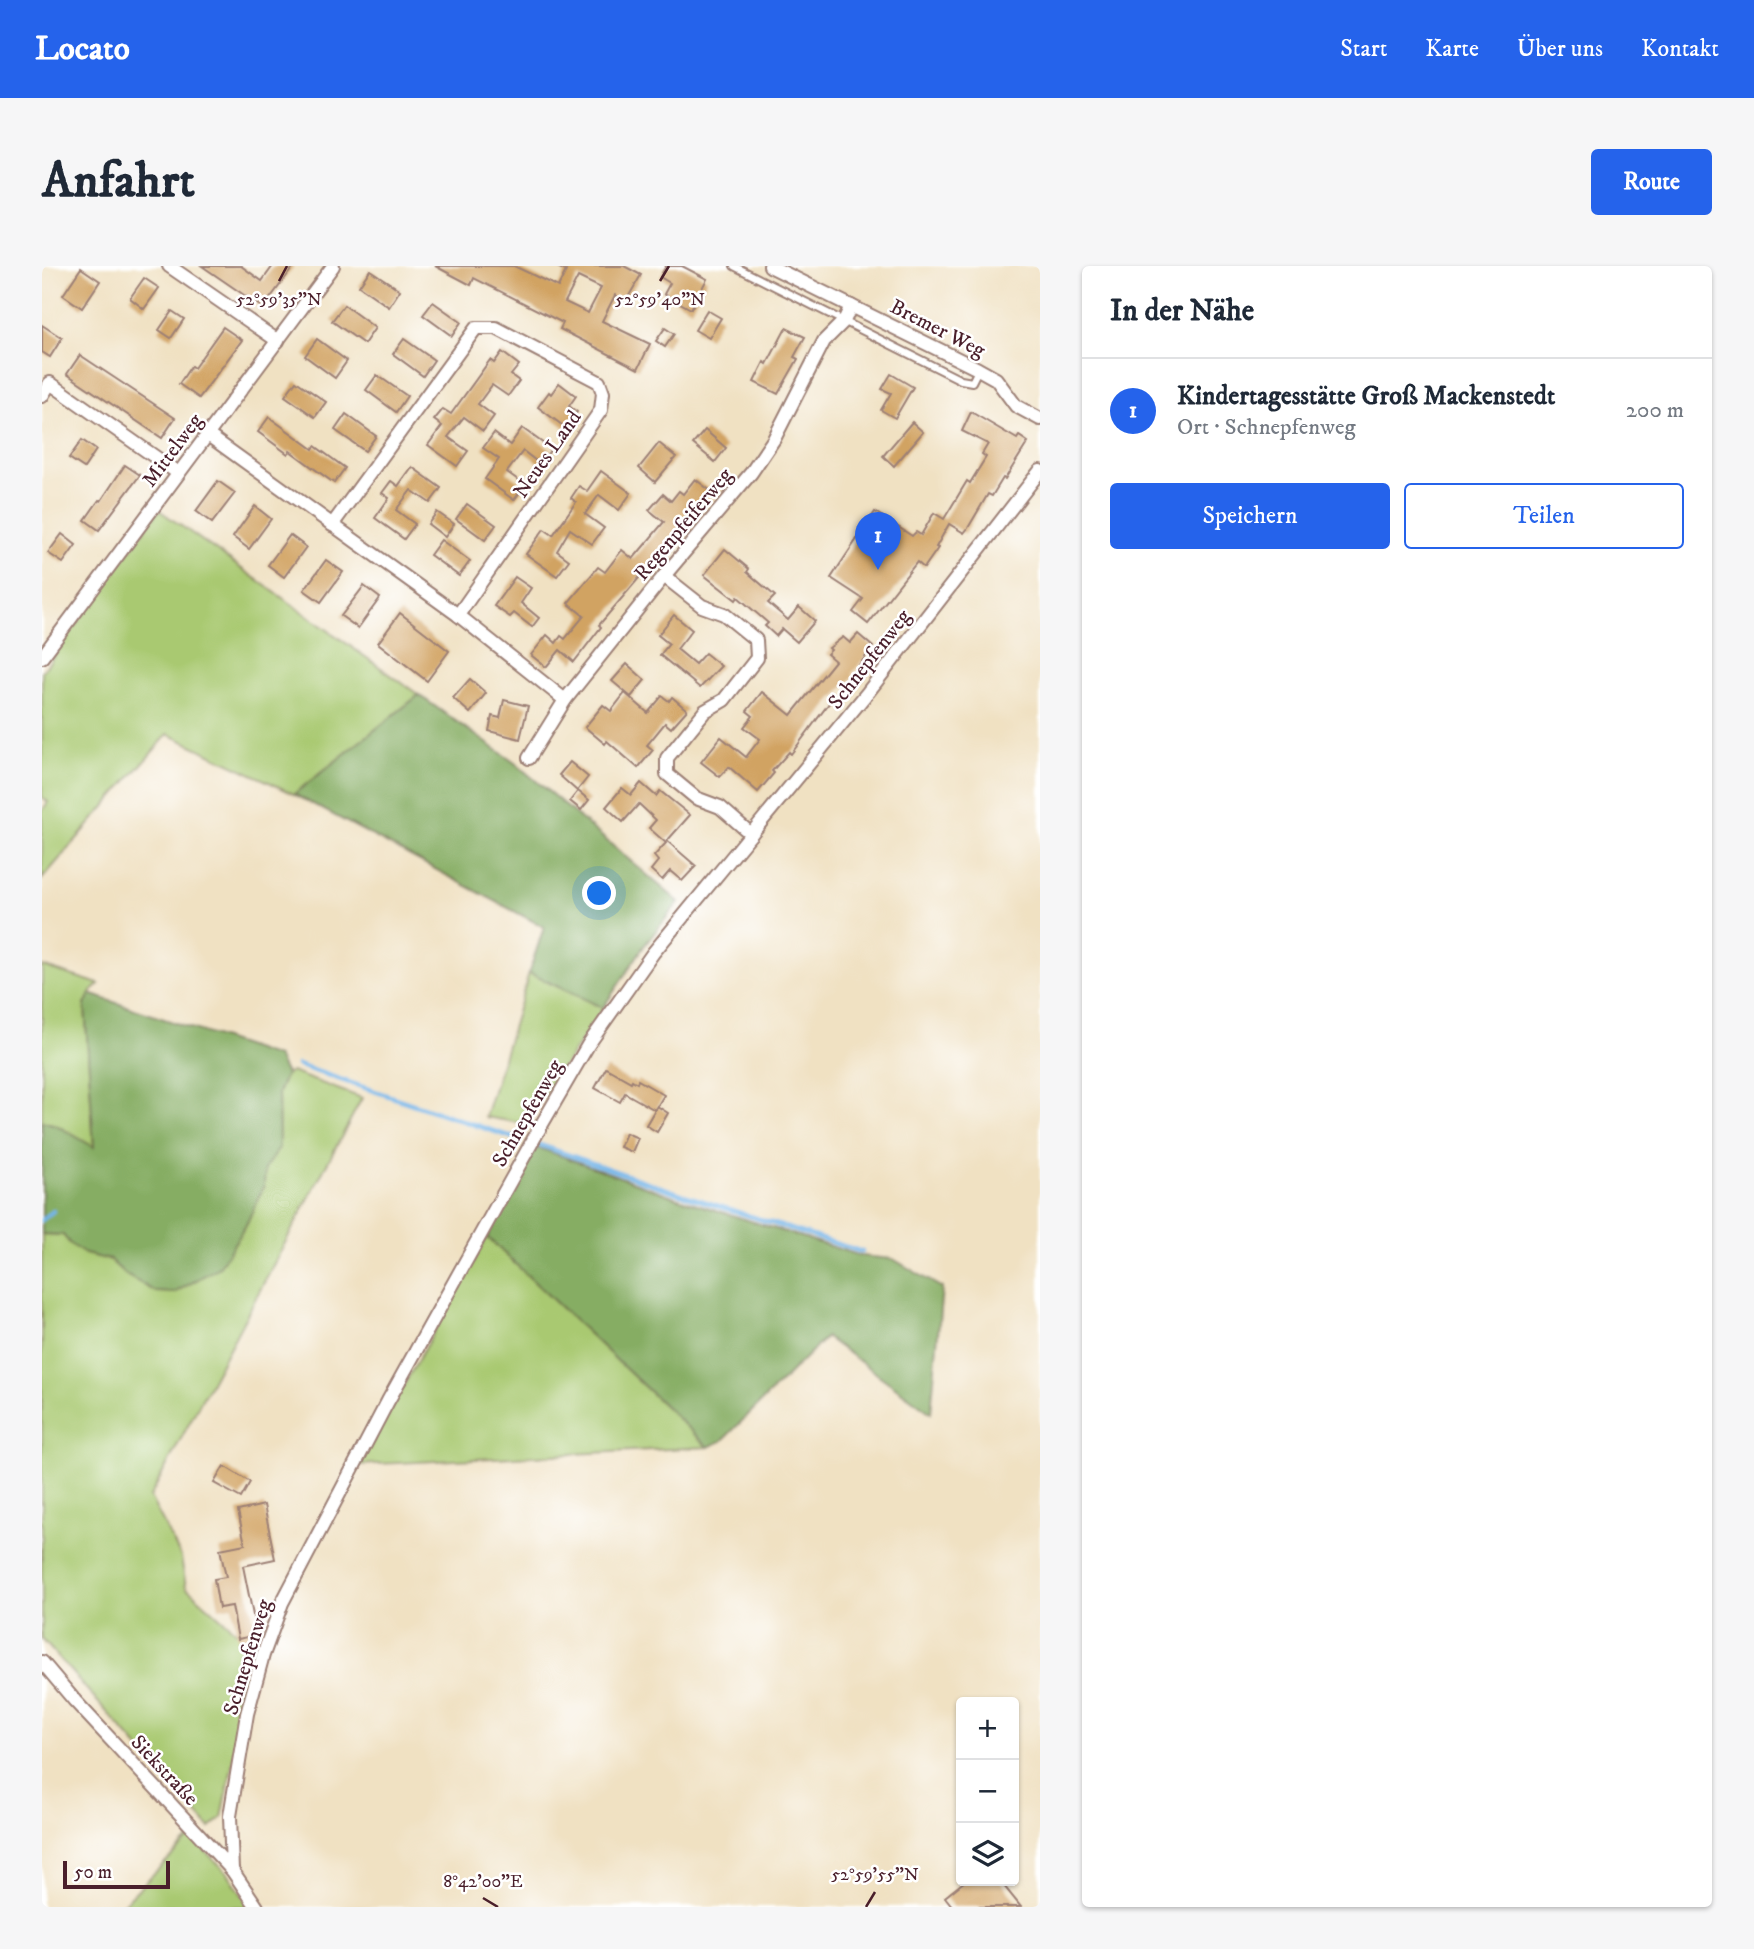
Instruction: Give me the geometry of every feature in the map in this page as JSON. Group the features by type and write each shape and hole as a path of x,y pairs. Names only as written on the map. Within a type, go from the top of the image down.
{"street":[{"path":"169,266 278,341"},
{"name":"Mittelweg","path":"42,657 208,435 217,415 278,341 333,266"},
{"name":"Bremer Weg","path":"770,266 978,369 1003,386 1016,406 1040,419"},
{"name":"Regenpfeiferweg","path":"529,758 565,701 664,576 751,473 774,439 824,341 844,321 851,306"},
{"name":"Neues Land","path":"332,525 477,328 496,328 599,382 603,393 601,410 458,615"},
{"path":"42,396 50,383 178,473"},
{"path":"208,435 458,615 565,701"},
{"name":"Schnepfenweg","path":"232,1870 230,1816 247,1714 263,1654 282,1603 452,1283 588,1045 653,953 868,692 1040,471"},
{"path":"664,576 702,606 724,614 756,640 757,658 724,701 705,711 667,758 667,774 696,799 720,807 751,834"},
{"name":"Siekstraße","path":"42,1662 232,1870 257,1907"}],"lane":[{"path":"734,266 961,380 972,382 978,369"}],"green space":[{"path":"159,510 419,695 294,794 168,734 42,879 42,811 48,802 42,797 42,672"},
{"path":"419,695 515,763 679,902 644,946 603,1008 529,973 544,927 294,794"},
{"path":"42,966 99,984 85,1005 94,1148 56,1125 42,1121"},
{"path":"529,973 603,1008 525,1124 485,1117"},
{"path":"90,994 277,1057 286,1074 278,1093 279,1148 265,1168 264,1186 246,1225 219,1267 174,1293 156,1292 126,1275 110,1260 85,1254 71,1245 63,1235 42,1234 42,1121 56,1125 94,1147 85,1005"},
{"path":"291,1072 362,1098 150,1497 181,1557 186,1587 255,1648 222,1818 210,1828 42,1639 42,1234 63,1235 80,1250 111,1261 126,1275 264,1187 264,1168 279,1148 278,1093 286,1074"},
{"path":"537,1147 678,1198 861,1256 893,1259 942,1288 931,1413 826,1337 722,1441 708,1447 487,1237"},
{"path":"487,1237 708,1447 359,1465"},
{"path":"191,1837 228,1873 250,1907 120,1907"}],"building":[{"path":"202,266 241,266 262,281 273,266 294,266 263,308"},
{"path":"435,266 514,266 558,287 566,271 555,266 624,266 641,275 626,301 615,295 602,321 650,344 638,369 560,329 563,323 474,278 471,285","holes":["578,277 601,288 588,313 565,302"]},
{"path":"666,266 682,266 707,279 691,309 664,294 670,283 660,277"},
{"path":"81,268 100,281 82,308 63,295"},
{"path":"370,270 400,290 389,307 359,286"},
{"path":"144,278 159,288 144,309 130,298"},
{"path":"433,302 461,322 452,336 423,315"},
{"path":"344,305 375,328 364,344 332,321"},
{"path":"707,310 721,318 709,338 695,330"},
{"path":"172,311 184,319 171,338 159,330"},
{"path":"42,325 62,338 50,357 42,352"},
{"path":"223,327 242,340 199,398 179,384"},
{"path":"665,328 674,334 665,347 656,341"},
{"path":"786,328 805,337 794,357 798,359 778,394 754,382"},
{"path":"317,339 347,361 335,378 305,356"},
{"path":"404,339 434,360 423,376 393,354"},
{"path":"502,352 519,365 511,375 519,381 508,396 492,385 478,404 494,416 483,431 464,417 448,437 468,451 457,466 428,445 442,426 434,420 443,409 451,414 490,360 494,363"},
{"path":"80,355 175,418 162,438 67,374"},
{"path":"891,374 913,387 895,418 881,410 891,393 882,389"},
{"path":"377,375 407,396 396,412 366,390"},
{"path":"296,381 326,402 315,417 285,396"},
{"path":"559,383 576,396 569,406 577,412 566,428 538,407"},
{"path":"971,412 1017,439 1019,436 1028,442 992,496 988,494 964,533 949,524 936,547 938,548 924,568 917,562 868,624 853,612 863,599 831,578 875,512 912,536 916,532 921,535 934,513 944,519 967,481 970,483 986,457 982,454 988,444 962,431"},
{"path":"346,414 376,436 365,451 335,430"},
{"path":"269,417 345,468 334,483 258,432"},
{"path":"912,422 923,432 894,466 883,456"},
{"path":"522,428 551,449 540,464 523,451 507,472 525,485 514,500 485,479 499,459 483,448 494,433 510,445"},
{"path":"705,430 726,448 715,462 693,444"},
{"path":"82,440 96,450 84,468 69,458"},
{"path":"659,443 676,457 655,482 639,468"},
{"path":"125,465 140,475 99,530 85,520"},
{"path":"412,467 441,488 430,503 411,490 396,510 415,524 404,539 375,518 389,498 382,493 391,481 398,486"},
{"path":"601,471 631,493 619,510 599,495 585,514 604,528 592,544 570,529 557,551 569,560 557,576 526,554 544,529 553,535 576,502 571,498 579,486 587,491"},
{"path":"695,479 712,492 599,625 601,627 574,662 560,650 546,667 531,655 547,635 556,643 561,636 565,639 584,616 568,603 598,567 605,572 622,550 633,559 664,522 649,510 663,494 671,501 679,491 683,494"},
{"path":"218,481 235,493 212,523 196,511"},
{"path":"467,504 496,525 485,540 456,519"},
{"path":"255,506 271,519 249,549 233,537"},
{"path":"437,512 454,524 445,537 428,524"},
{"path":"62,534 76,545 63,563 48,553"},
{"path":"290,535 306,547 284,577 268,565"},
{"path":"441,540 470,561 459,576 430,555"},
{"path":"725,549 775,596 768,603 788,620 799,607 815,621 797,642 782,629 776,636 765,626 768,623 738,597 736,600 704,575"},
{"path":"326,560 343,572 321,602 304,590"},
{"path":"515,577 531,588 521,603 539,618 532,627 514,613 510,617 494,606"},
{"path":"364,586 380,598 358,628 341,616"},
{"path":"400,613 449,651 427,681 378,643"},
{"path":"674,615 692,630 677,649 695,664 705,653 721,666 700,688 660,655 669,644 658,635"},
{"path":"858,634 873,647 852,674 854,676 830,702 791,754 789,752 772,771 774,773 758,792 729,767 720,777 701,762 721,737 746,757 760,739 744,727 753,716 747,711 762,692 791,715 835,661 827,654 831,650 829,648 843,637 850,643"},
{"path":"627,664 645,680 631,697 612,681"},
{"path":"470,679 486,693 470,713 453,698"},
{"path":"625,693 648,713 662,696 669,701 672,697 687,710 671,728 665,723 647,745 653,750 638,768 607,741 605,744 585,727 603,705 611,711"},
{"path":"504,700 528,706 520,739 489,731 492,716 500,718"},
{"path":"570,762 588,777 577,791 559,775"},
{"path":"641,783 656,796 660,791 690,815 667,841 696,866 682,881 670,871 662,880 651,870 658,861 654,856 666,843 649,828 656,820 639,804 623,822 606,807 622,788 631,795"},
{"path":"578,791 589,800 581,810 570,801"},
{"path":"606,1068 631,1082 632,1080 637,1083 638,1080 664,1095 655,1110 625,1093 620,1102 595,1088"},
{"path":"657,1106 668,1113 657,1132 646,1125"},
{"path":"626,1133 638,1138 632,1152 620,1147"},
{"path":"224,1466 250,1482 241,1498 214,1483"},
{"path":"264,1505 275,1559 243,1566 257,1635 238,1639 232,1606 219,1608 214,1579 226,1577 220,1549 245,1544 238,1511"},
{"path":"959,1886 1004,1886 1021,1907 953,1907 945,1897"}],"waterway":[{"path":"297,1065 517,1139"},
{"path":"537,1144 862,1252"},
{"path":"42,1220 53,1211"}],"place":[{"name":"Kindertagesstätte Groß Mackenstedt","path":"878,570"}]}
